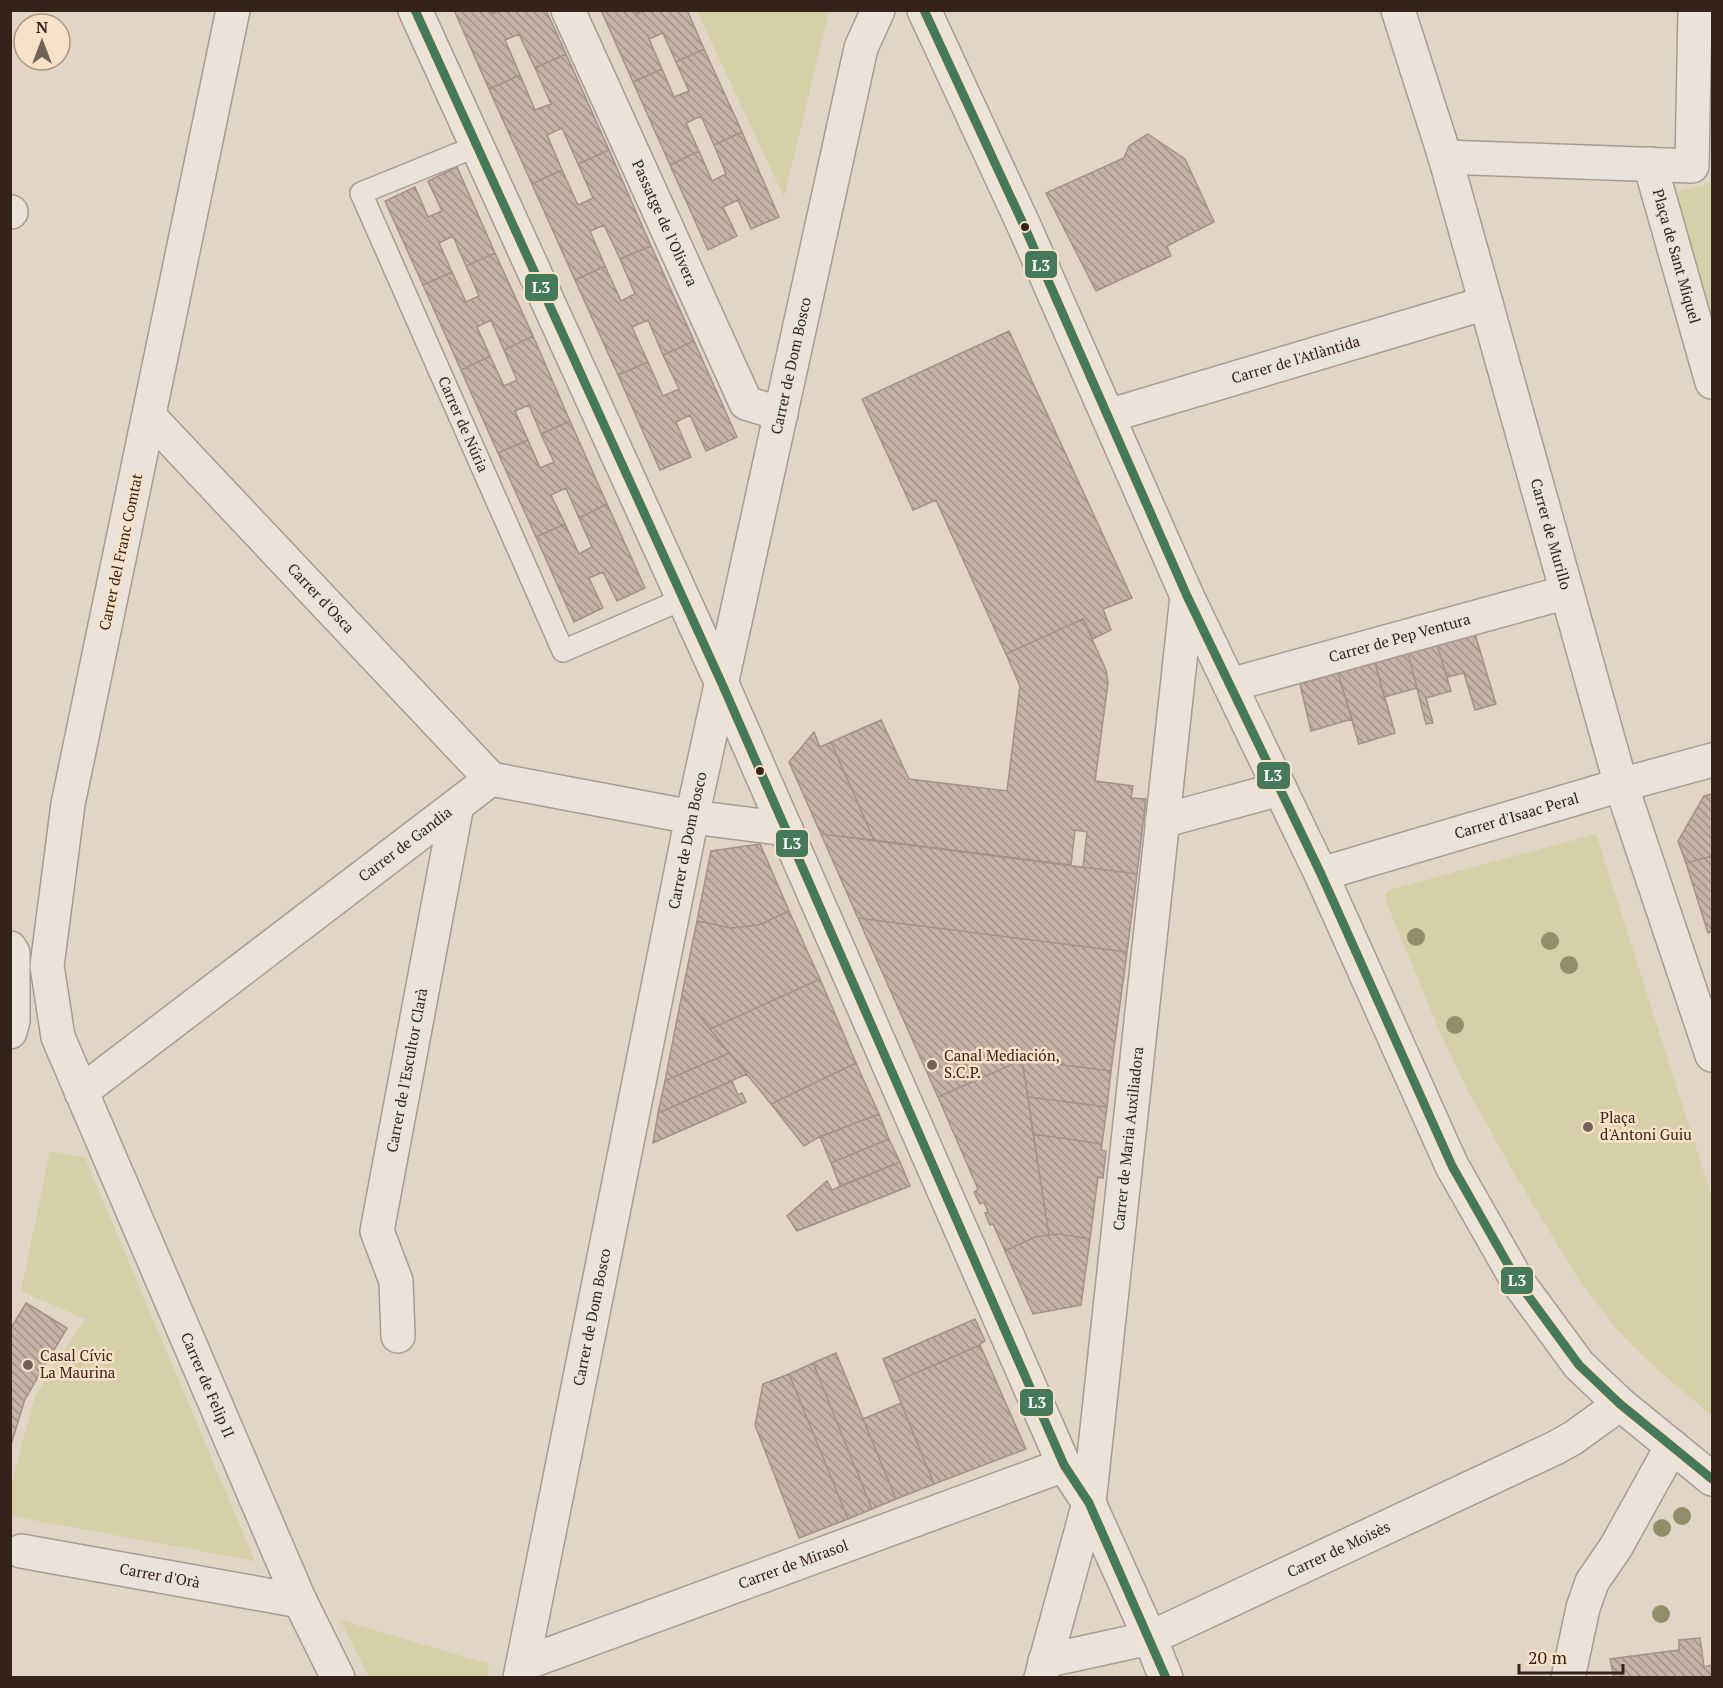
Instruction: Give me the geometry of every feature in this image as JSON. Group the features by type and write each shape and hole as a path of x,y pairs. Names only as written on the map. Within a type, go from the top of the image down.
{"street":[{"name":"Carrer del Franc Comtat","path":"81,1092 58,1036 46,966 68,804 233,10"},
{"path":"415,10 723,686 1064,1465 1089,1503 1166,1677"},
{"name":"Passatge de l'Olivera","path":"568,10 746,403 781,414"},
{"name":"Carrer de Dom Bosco","path":"521,1671 692,817 723,686 861,48 878,10"},
{"path":"924,10 1025,228 1187,596 1320,874 1452,1166 1518,1282 1579,1365 1620,1404 1713,1479"},
{"name":"Carrer de Murillo","path":"1398,10 1445,157 1622,784 1713,1054"},
{"name":"Plaça de Sant Miquel","path":"1445,157 1692,166 1695,10"},
{"name":"Plaça de Sant Miquel","path":"1650,164 1713,382"},
{"name":"Carrer de l'Atlàntida","path":"1108,416 1486,303"},
{"name":"Carrer d'Osca","path":"150,417 491,779"},
{"name":"Carrer de Pep Ventura","path":"1230,685 1567,592"},
{"name":"Carrer de Maria Auxiliadora","path":"1043,1669 1089,1503 1187,596"},
{"name":"Carrer d'Isaac Peral","path":"1320,874 1622,784 1713,760"},
{"path":"491,779 692,817 786,829"},
{"name":"Carrer de Gandia","path":"81,1092 491,779"},
{"path":"1162,821 1280,789"},
{"name":"Carrer de l'Escultor Clarà","path":"398,1336 396,1281 377,1231 457,805"},
{"path":"10,1032 12,1021 11,950"},
{"name":"Carrer de Felip II","path":"81,1092 300,1601 338,1677"},
{"name":"Carrer de Moisès","path":"1043,1669 1150,1638 1556,1448 1620,1404"},
{"path":"1568,1677 1583,1608 1592,1582 1616,1547 1672,1446"},
{"name":"Carrer de Mirasol","path":"521,1671 1064,1465"},
{"name":"Carrer d'Orà","path":"21,1551 300,1601"}],"lane":[{"name":"Carrer de Núria","path":"477,146 361,193 563,651 683,599"}],"shaded area":[{"path":"697,11 829,11 784,197"},
{"path":"1712,183 1712,335 1673,193"},
{"name":"Plaça d'Antoni Guiu","path":"1596,834 1712,1198 1712,1416 1649,1362 1619,1332 1577,1277 1514,1173 1466,1087 1442,1037 1385,899 1387,891 1392,889"},
{"path":"50,1151 85,1158 255,1561 11,1516 11,1485 35,1396 85,1319 21,1291"},
{"path":"340,1620 489,1664 487,1677 369,1677"}],"building":[{"path":"454,10 491,10 493,14 500,10 546,10 566,54 535,68 519,34 505,40 520,75 489,89"},
{"path":"601,10 636,10 637,14 645,10 687,10 704,49 676,62 663,33 649,39 662,69 633,82"},
{"path":"704,49 742,132 714,145 701,116 686,123 699,151 670,165 633,82 662,69 674,97 689,91 676,62"},
{"path":"566,54 609,150 578,164 562,128 547,135 562,170 532,184 489,89 520,75 535,110 551,104 535,68"},
{"path":"742,132 779,217 751,229 738,200 723,207 737,236 708,250 670,165 699,151 712,181 726,174 714,145"},
{"path":"1148,134 1185,159 1214,222 1167,246 1171,256 1096,291 1046,193 1124,158 1129,146"},
{"path":"609,150 651,246 620,259 604,225 590,231 605,266 575,280 532,184 562,170 578,205 593,198 578,164"},
{"path":"457,167 495,253 466,266 453,236 439,243 452,272 423,285 385,201 415,187 428,217 442,211 428,181"},
{"path":"651,246 694,341 663,355 648,320 632,327 648,362 618,375 575,280 605,266 621,301 635,294 620,259"},
{"path":"495,253 533,336 504,350 491,320 477,327 490,356 461,370 423,285 452,272 466,302 479,296 466,266"},
{"path":"1009,331 1132,598 1103,609 1111,630 1093,639 1083,619 1006,654 936,500 913,510 862,399"},
{"path":"533,336 570,421 541,434 529,405 515,411 528,440 498,453 461,370 490,356 504,386 517,380 504,350"},
{"path":"694,341 737,437 706,451 690,415 676,422 691,457 660,470 618,375 648,362 663,396 679,389 663,355"},
{"path":"570,421 607,504 579,518 566,488 551,495 565,524 536,537 498,453 528,440 540,468 554,462 541,434"},
{"path":"607,504 645,588 617,601 603,572 589,578 603,608 574,622 536,537 565,524 579,554 592,547 579,518"},
{"path":"1083,619 1106,670 1108,683 1095,781 1133,786 1131,798 1146,799 1137,874 1083,867 1087,832 1075,830 1071,865 874,840 831,742 881,720 909,779 1007,791 1020,686 1006,654"},
{"path":"1475,634 1496,704 1475,710 1464,673 1447,677 1437,645"},
{"path":"1437,645 1451,691 1426,698 1433,723 1426,724 1408,653"},
{"path":"1408,653 1417,688 1384,697 1375,663"},
{"path":"1375,663 1395,733 1359,744 1338,673"},
{"path":"1338,673 1352,719 1311,731 1300,684"},
{"path":"814,732 820,747 831,742 874,840 821,834 789,762"},
{"path":"1712,794 1712,856 1686,863 1678,841 1704,796"},
{"path":"821,834 1137,874 1127,952 858,918"},
{"path":"760,844 789,911 759,925 731,928 697,921 711,851"},
{"path":"1712,856 1712,931 1708,933 1686,863"},
{"path":"789,911 820,979 710,1029 682,994 697,921 731,928 759,925"},
{"path":"858,918 1127,952 1111,1071 1022,1060 938,1097"},
{"path":"820,979 856,1063 771,1104 710,1029"},
{"path":"682,994 729,1053 665,1081"},
{"path":"729,1053 747,1074 658,1113 665,1081"},
{"path":"1022,1060 1049,1235 1035,1237 1005,1251 993,1224 990,1225 985,1213 988,1212 984,1202 980,1204 974,1192 978,1189 938,1097"},
{"path":"1022,1060 1111,1071 1107,1107 1028,1097"},
{"path":"856,1063 879,1114 817,1138 804,1146 771,1104"},
{"path":"732,1081 738,1095 742,1093 746,1102 653,1143 658,1113"},
{"path":"1028,1097 1107,1107 1102,1144 1033,1134"},
{"path":"879,1114 889,1139 831,1163 820,1137"},
{"path":"1033,1134 1102,1144 1101,1150 1106,1151 1103,1178 1098,1177 1090,1239 1058,1234 1049,1235"},
{"path":"889,1139 900,1162 840,1186 831,1163"},
{"path":"900,1162 910,1186 797,1231 787,1216 827,1181 832,1190"},
{"path":"1058,1234 1090,1239 1081,1305 1033,1314 1005,1251 1035,1237"},
{"name":"Casal Cívic La Maurina","path":"26,1303 67,1328 25,1399 10,1448 10,1330"},
{"path":"975,1319 985,1341 980,1345 893,1383 883,1359"},
{"path":"980,1345 1026,1449 934,1484 893,1383"},
{"path":"836,1353 896,1499 872,1509 813,1363"},
{"path":"813,1363 872,1509 848,1519 789,1374"},
{"path":"789,1374 848,1519 799,1538 755,1425 763,1384"},
{"path":"901,1403 934,1484 896,1499 863,1419"},
{"path":"1700,1638 1704,1667 1712,1665 1712,1678 1614,1678 1610,1659 1679,1650 1679,1640"}],"transit line":[{"name":"L3","path":"415,10 723,686 1064,1465 1089,1503 1166,1678"},
{"name":"L3","path":"924,10 1025,228 1187,596 1321,874 1452,1166 1518,1282 1579,1365 1620,1404 1712,1479"}],"place":[{"name":"Canal Mediación, S.C.P.","path":"932,1065"},
{"name":"Plaça d'Antoni Guiu","path":"1588,1127"},
{"name":"Casal Cívic La Maurina","path":"28,1365"}]}
